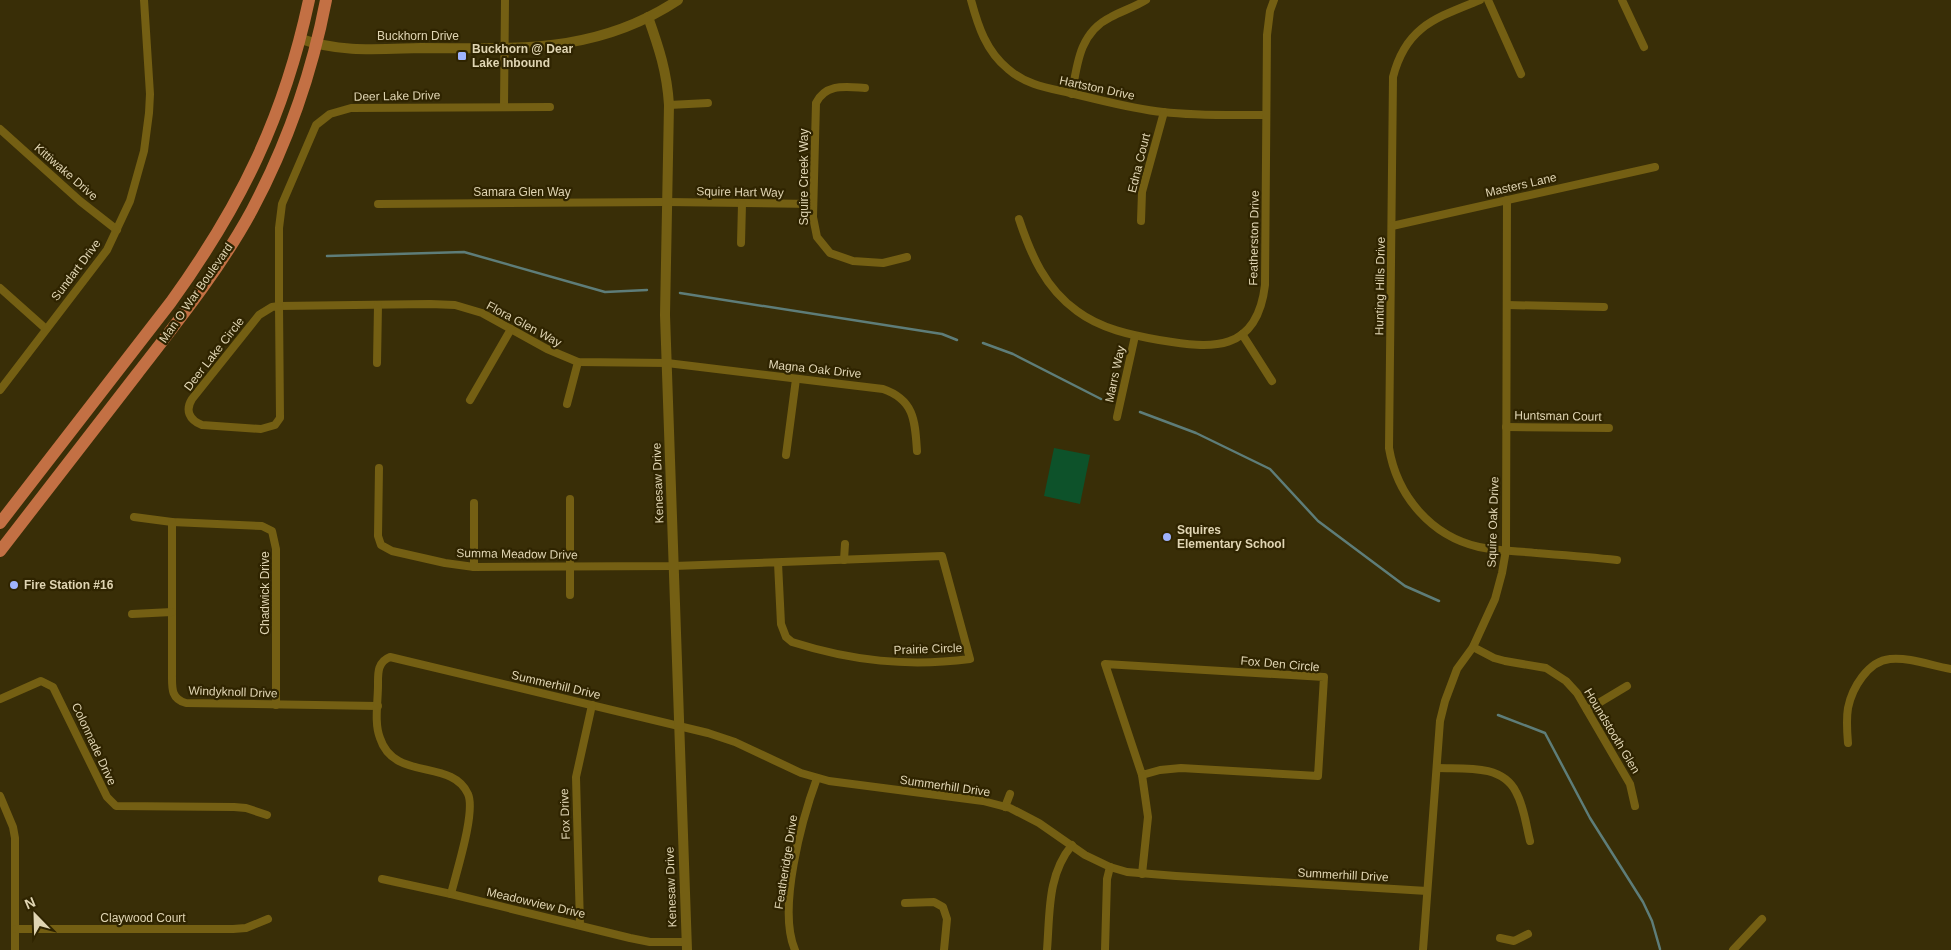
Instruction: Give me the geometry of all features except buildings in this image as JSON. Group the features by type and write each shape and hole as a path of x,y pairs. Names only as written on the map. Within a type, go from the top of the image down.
{"main road":[{"name":"Man O War Boulevard","path":"0,523 171,302 218,233 242,192 284,96 301,39 309,0"},
{"name":"Man O War Boulevard","path":"0,551 202,288 236,237 273,168 294,116 317,45 326,0"}],"street":[{"name":"Sundart Drive","path":"0,390 98,263 130,202 139,173 147,132 150,94 144,0"},
{"path":"504,106 505,0"},
{"name":"Buckhorn Drive","path":"301,39 317,45 343,48 541,48 578,42 615,31 648,17 678,0"},
{"name":"Hartston Drive","path":"971,0 977,23 990,50 1007,69 1028,82 1119,105 1164,112 1211,115 1266,115"},
{"path":"1072,94 1081,50 1092,30 1110,18 1146,0"},
{"name":"Featherston Drive","path":"1019,219 1033,258 1041,273 1056,292 1077,311 1094,322 1135,336 1200,346 1226,343 1242,334 1259,313 1264,299 1267,34 1270,11 1274,0"},
{"name":"Hunting Hills Drive","path":"1480,0 1443,15 1420,30 1404,48 1398,60 1394,77 1389,448 1397,478 1412,504 1440,530 1463,542 1492,549 1617,560"},
{"path":"1488,0 1521,74"},
{"path":"1622,0 1644,47"},
{"name":"Kenesaw Drive","path":"648,17 663,60 669,105 665,315 686,946"},
{"name":"Squire Creek Way","path":"865,88 832,88 824,93 816,103 814,228 817,237 830,252 840,258 869,263 883,263 907,257"},
{"path":"669,105 708,103"},
{"name":"Deer Lake Drive","path":"279,306 279,228 282,204 313,131 322,119 339,110 351,108 550,107"},
{"name":"Edna Court","path":"1141,221 1142,192 1164,112"},
{"name":"Kittiwake Drive","path":"0,129 80,201 117,230"},
{"name":"Masters Lane","path":"1392,226 1655,167"},
{"name":"Squire Oak Drive","path":"1423,950 1438,768 1438,741 1445,701 1457,669 1473,647 1495,599 1506,550 1507,200"},
{"name":"Squire Hart Way","path":"667,202 813,204"},
{"name":"Samara Glen Way","path":"378,204 667,202"},
{"path":"742,204 742,243"},
{"path":"0,288 46,329"},
{"path":"377,363 378,305"},
{"name":"Flora Glen Way","path":"279,306 455,305 482,313 561,356 578,362 667,363"},
{"path":"1507,305 1604,307"},
{"name":"Deer Lake Circle","path":"279,306 280,418 275,425 261,429 202,425 195,422 188,409 192,399 259,315 272,307 279,306"},
{"path":"470,400 511,329"},
{"path":"1242,334 1272,381"},
{"name":"Marrs Way","path":"1117,417 1135,336"},
{"path":"567,404 578,362"},
{"name":"Magna Oak Drive","path":"667,363 866,386 894,392 909,407 915,426 918,451"},
{"path":"786,455 796,379"},
{"name":"Huntsman Court","path":"1506,427 1609,428"},
{"name":"Summa Meadow Drive","path":"379,468 378,536 381,545 392,550 474,567 674,566"},
{"path":"570,499 570,595"},
{"path":"474,503 474,567"},
{"name":"Chadwick Drive","path":"134,517 172,522 262,526 272,531 276,550 276,705"},
{"name":"Windyknoll Drive","path":"172,522 172,684 173,692 177,699 186,703 378,706"},
{"path":"844,560 845,544"},
{"name":"Prairie Circle","path":"674,566 942,556 970,659 900,662 875,661 792,642 786,637 780,624 778,563"},
{"path":"132,614 172,612"},
{"name":"Houndstooth Glen","path":"1473,647 1494,658 1514,664 1546,668 1556,673 1577,693 1630,784 1635,806"},
{"name":"Summerhill Drive","path":"451,894 470,812 468,794 459,782 452,777 411,766 398,761 388,754 378,733 379,666 386,658 393,656 722,736 801,773 817,778 849,785 983,801 1005,807 1039,823 1085,854 1110,867 1142,874 1427,891"},
{"path":"1848,743 1847,719 1850,699 1859,682 1871,667 1883,660 1897,659 1951,669"},
{"name":"Fox Den Circle","path":"1142,775 1160,770 1181,768 1318,776 1324,678 1105,664 1142,775 1148,817 1142,874"},
{"name":"Colonnade Drive","path":"0,700 41,681 53,686 107,797 114,805 132,808 246,808 266,815"},
{"path":"1588,710 1627,686"},
{"name":"Fox Drive","path":"580,925 576,777 592,705"},
{"path":"1438,768 1491,772 1507,780 1520,800 1530,841"},
{"name":"Featheridge Drive","path":"795,950 788,922 791,887 800,832 817,778"},
{"name":"Summerhill Drive","path":"1005,807 1010,794"},
{"path":"0,796 15,832 16,928 14,950"},
{"path":"1047,950 1053,881 1060,861 1072,845"},
{"path":"1105,950 1110,867"},
{"name":"Meadowview Drive","path":"382,880 451,894 650,942 686,946"},
{"path":"906,903 934,902 943,907 946,920 944,950"},
{"name":"Claywood Court","path":"16,928 233,929 246,928 268,919"},
{"path":"1733,950 1762,919"},
{"path":"1500,938 1514,941 1528,934"},
{"path":"1514,941 1515,950"}],"green space":[{"path":"1054,448 1090,455 1080,504 1044,496"}],"waterway":[{"path":"327,256 464,252 605,292 647,290"},
{"path":"680,293 942,334 957,340"},
{"path":"983,343 1013,354 1101,399"},
{"path":"1140,412 1196,433 1270,469 1318,521 1405,586 1439,601"},
{"path":"1498,715 1545,733 1590,818 1643,902 1652,921 1660,949"}],"place":[{"name":"Buckhorn @ Dear Lake Inbound","path":"462,56"},
{"name":"Squires Elementary School","path":"1167,537"},
{"name":"Fire Station #16","path":"14,585"}]}
